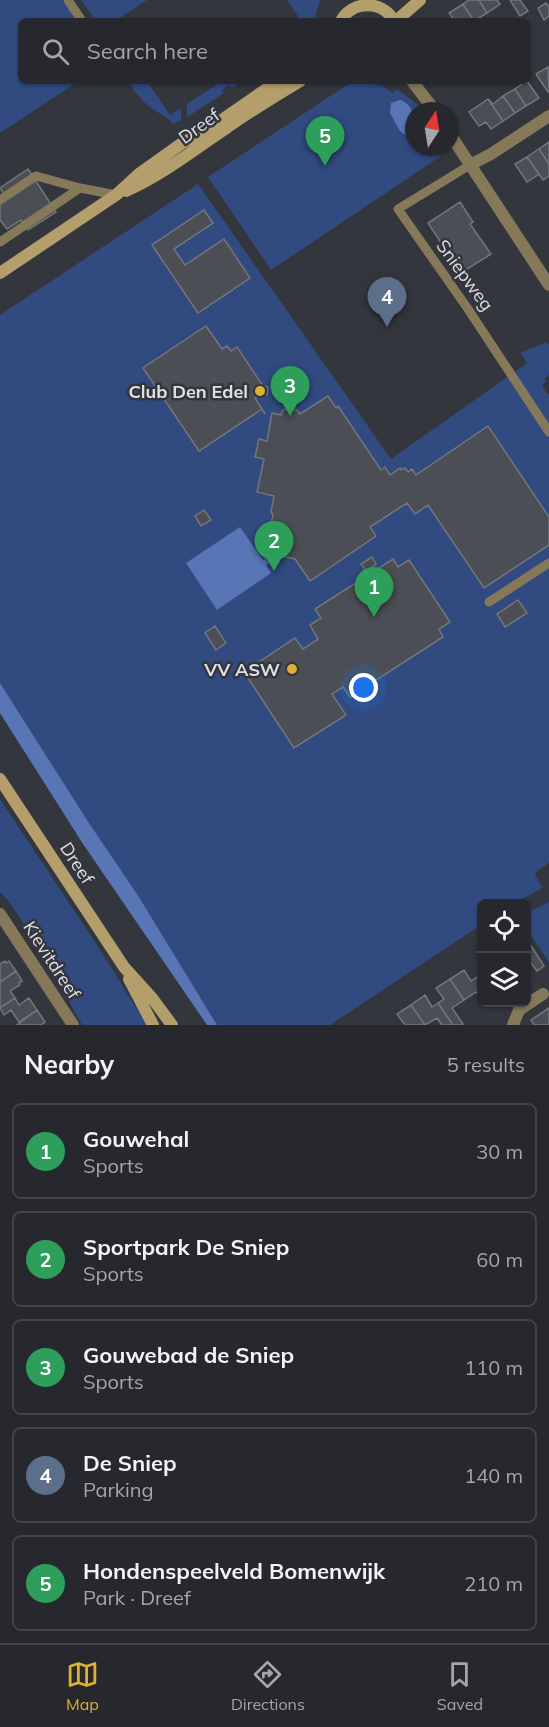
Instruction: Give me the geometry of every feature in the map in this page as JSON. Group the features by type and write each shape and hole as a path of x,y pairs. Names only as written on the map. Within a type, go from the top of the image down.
{"main road":[{"path":"383,6 395,0"},
{"path":"399,18 420,0"},
{"path":"344,18 348,10 362,2 377,3 383,6 394,18"},
{"name":"Dreef","path":"0,273 116,195 139,174 173,150 216,124 274,84"},
{"name":"Dreef","path":"116,195 146,182 180,162 224,129 295,84"},
{"name":"Dreef","path":"0,780 124,967 152,998 172,1025"},
{"name":"Dreef","path":"124,967 153,1025"}],"street":[{"path":"414,84 428,102"},
{"path":"470,165 549,116"},
{"path":"459,148 549,285"},
{"name":"Kievitdreef","path":"0,914 73,1025"},
{"path":"513,1025 519,1010 543,994"}],"lane":[{"path":"68,0 80,18"},
{"name":"Sniepweg","path":"470,165 398,209 463,301 549,432"},
{"path":"0,200 36,176 116,195"},
{"path":"0,242 80,188"},
{"path":"489,602 549,563"}],"shaded area":[{"path":"0,0 63,0 76,18 18,18 18,84 74,84 0,133"},
{"path":"81,0 147,0 120,18 94,18"},
{"path":"287,0 320,0 315,18 299,18"},
{"path":"130,84 149,84 170,115 181,108 181,120 173,124 138,95"},
{"path":"217,84 238,84 232,88 229,85 222,90 224,93 187,117 187,104"},
{"path":"348,84 383,86 393,93 397,89 414,102 405,102 405,156 441,156 271,270 208,177"},
{"path":"400,100 405,102 405,135 400,131 390,113 391,103"},
{"path":"198,184 391,459 527,363 520,353 547,342 549,345 549,375 544,379 546,382 542,385 547,394 549,393 549,863 535,875 543,888 522,899 477,899 477,928 330,1025 217,1025 139,897 0,683 0,315"},
{"path":"240,527 263,560 267,553 272,555 271,562 266,565 271,573 217,610 186,563"},
{"path":"0,683 139,897 217,1025 207,1025 83,844 0,713"},
{"path":"0,799 147,1025 82,1025 70,1003 69,992 8,900 0,892"},
{"path":"549,902 549,962 531,936 531,911"}],"building":[{"path":"469,0 479,0 487,13 479,18 472,18 463,4"},
{"path":"479,0 497,0 500,4 487,13"},
{"path":"510,0 520,0 528,11 520,16"},
{"path":"546,3 549,7 549,16 544,20 538,8"},
{"path":"463,4 472,18 453,18 449,13"},
{"path":"548,67 549,91 548,92 536,74"},
{"path":"522,84 529,84 539,98 526,106 515,89"},
{"path":"515,89 526,106 515,113 503,96"},
{"path":"503,96 515,113 503,121 488,99 493,104"},
{"path":"488,99 503,121 491,129 486,122 479,126 469,112"},
{"path":"549,142 549,164 539,149"},
{"path":"539,149 549,164 549,176 543,180 527,157"},
{"path":"527,157 539,174 527,182 515,164"},
{"path":"28,169 56,212 28,230 21,220 7,229 0,220 0,204 7,199 0,188"},
{"path":"460,202 473,222 470,224 491,254 461,273 428,223"},
{"path":"204,210 213,223 174,249 185,265 224,239 250,278 198,313 152,245"},
{"path":"206,326 222,349 227,346 231,351 237,347 263,386 268,387 267,395 261,394 255,398 262,409 199,451 143,368"},
{"path":"328,396 336,408 338,406 381,470 385,467 390,475 400,468 401,470 405,468 408,472 412,469 416,475 488,426 549,517 549,545 484,588 428,505 415,514 407,503 370,527 376,536 310,581 295,559 266,553 274,496 257,492 264,459 255,457 259,439 267,441 272,413 281,415 282,411 287,408 297,410 300,414"},
{"path":"204,510 211,520 201,526 195,516"},
{"path":"372,557 376,564 366,571 361,564"},
{"path":"393,559 398,567 409,560 450,622 439,629 443,637 350,697 343,687 332,694 346,715 294,748 244,672 295,638 303,649 318,639 310,625 321,618 315,609"},
{"path":"518,600 527,613 505,627 497,614"},
{"path":"215,626 226,643 216,650 205,633"},
{"path":"531,946 544,966 537,971 531,963"},
{"path":"5,961 6,963 9,961 16,971 0,982 0,964"},
{"path":"464,970 471,981 477,977 477,993 464,1000 450,979"},
{"path":"16,971 22,981 10,991 15,998 0,1008 0,982"},
{"path":"450,979 464,1000 452,1008 462,1025 453,1025 438,1003 444,999 436,988"},
{"path":"425,995 432,1007 438,1003 453,1025 442,1025 437,1018 425,1025 411,1005"},
{"path":"15,998 19,1005 29,998 37,1010 19,1022 11,1010 4,1015 0,1008"},
{"path":"411,1005 425,1025 405,1025 397,1014"},
{"path":"549,1008 549,1025 534,1025 531,1020"},
{"path":"37,1010 45,1022 41,1025 17,1025"}],"place":[{"name":"Hondenspeelveld Bomenwijk","path":"325,166"},
{"name":"De Sniep","path":"387,327"},
{"name":"Club Den Edel","path":"260,391"},
{"name":"Gouwebad de Sniep","path":"290,416"},
{"name":"Sportpark De Sniep","path":"274,571"},
{"name":"Gouwehal","path":"374,617"},
{"name":"VV ASW","path":"292,669"}]}
